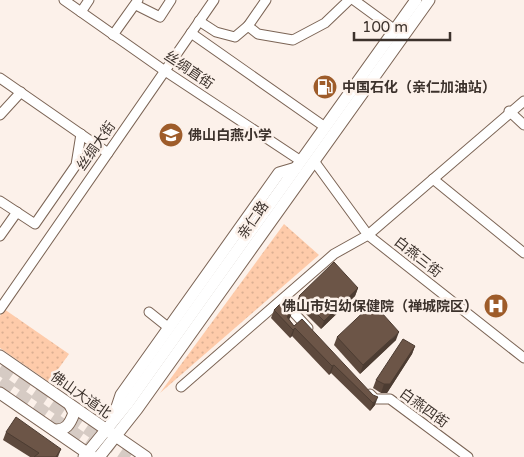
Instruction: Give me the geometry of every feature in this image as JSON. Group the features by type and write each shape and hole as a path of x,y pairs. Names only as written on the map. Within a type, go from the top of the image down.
{"main road":[{"name":"亲仁路","path":"91,456 416,0"},
{"name":"亲仁路","path":"111,430 137,409 429,0"},
{"path":"111,430 121,395 279,173 298,165"},
{"name":"佛山大道北","path":"0,356 70,405 111,430 146,457"},
{"path":"0,393 91,456"},
{"path":"54,430 61,431 70,424 74,413 70,405"}],"street":[{"name":"丝绸直街","path":"64,0 298,165"},
{"path":"81,12 89,0"},
{"path":"139,2 160,17 171,0"},
{"name":"丝绸大街","path":"1,306 214,0"},
{"path":"200,21 216,32 236,38 248,26 266,0"},
{"path":"248,26 258,34 293,40 324,22 349,0"},
{"path":"354,0 395,30"},
{"path":"126,22 139,2"},
{"path":"113,35 139,2"},
{"path":"191,33 326,127"},
{"path":"0,78 108,153"},
{"path":"0,116 21,92"},
{"path":"181,387 334,254 368,235 509,111 524,101"},
{"path":"509,111 524,125"},
{"path":"0,201 35,224 76,165 81,134"},
{"name":"白燕三街","path":"314,161 368,235 524,358"},
{"path":"433,179 524,253"},
{"path":"0,236 17,212"},
{"path":"281,299 315,335"},
{"path":"148,312 169,328"},
{"name":"白燕四街","path":"362,385 375,399 390,399 468,457"}],"shaded area":[{"path":"284,224 319,255 160,393"},
{"path":"4,309 69,354 49,382 0,348 0,316"}],"building":[{"path":"334,262 358,288 324,321 299,296"},
{"path":"284,300 293,310 287,317 294,326 302,319 373,395 378,397 373,403 334,365 332,366 295,328 293,330 274,310"},
{"path":"373,303 399,332 363,365 337,337"},
{"path":"403,339 415,346 390,384 384,384 376,380"},
{"path":"16,417 61,449 56,457 34,457 39,453 6,432"}],"tunnel":[{"path":"0,368 130,457"},
{"path":"0,382 107,457"}],"place":[{"name":"中国石化（亲仁加油站）","path":"325,87"},
{"name":"佛山白燕小学","path":"171,135"},
{"name":"佛山市妇幼保健院（禅城院区）","path":"496,306"}]}
